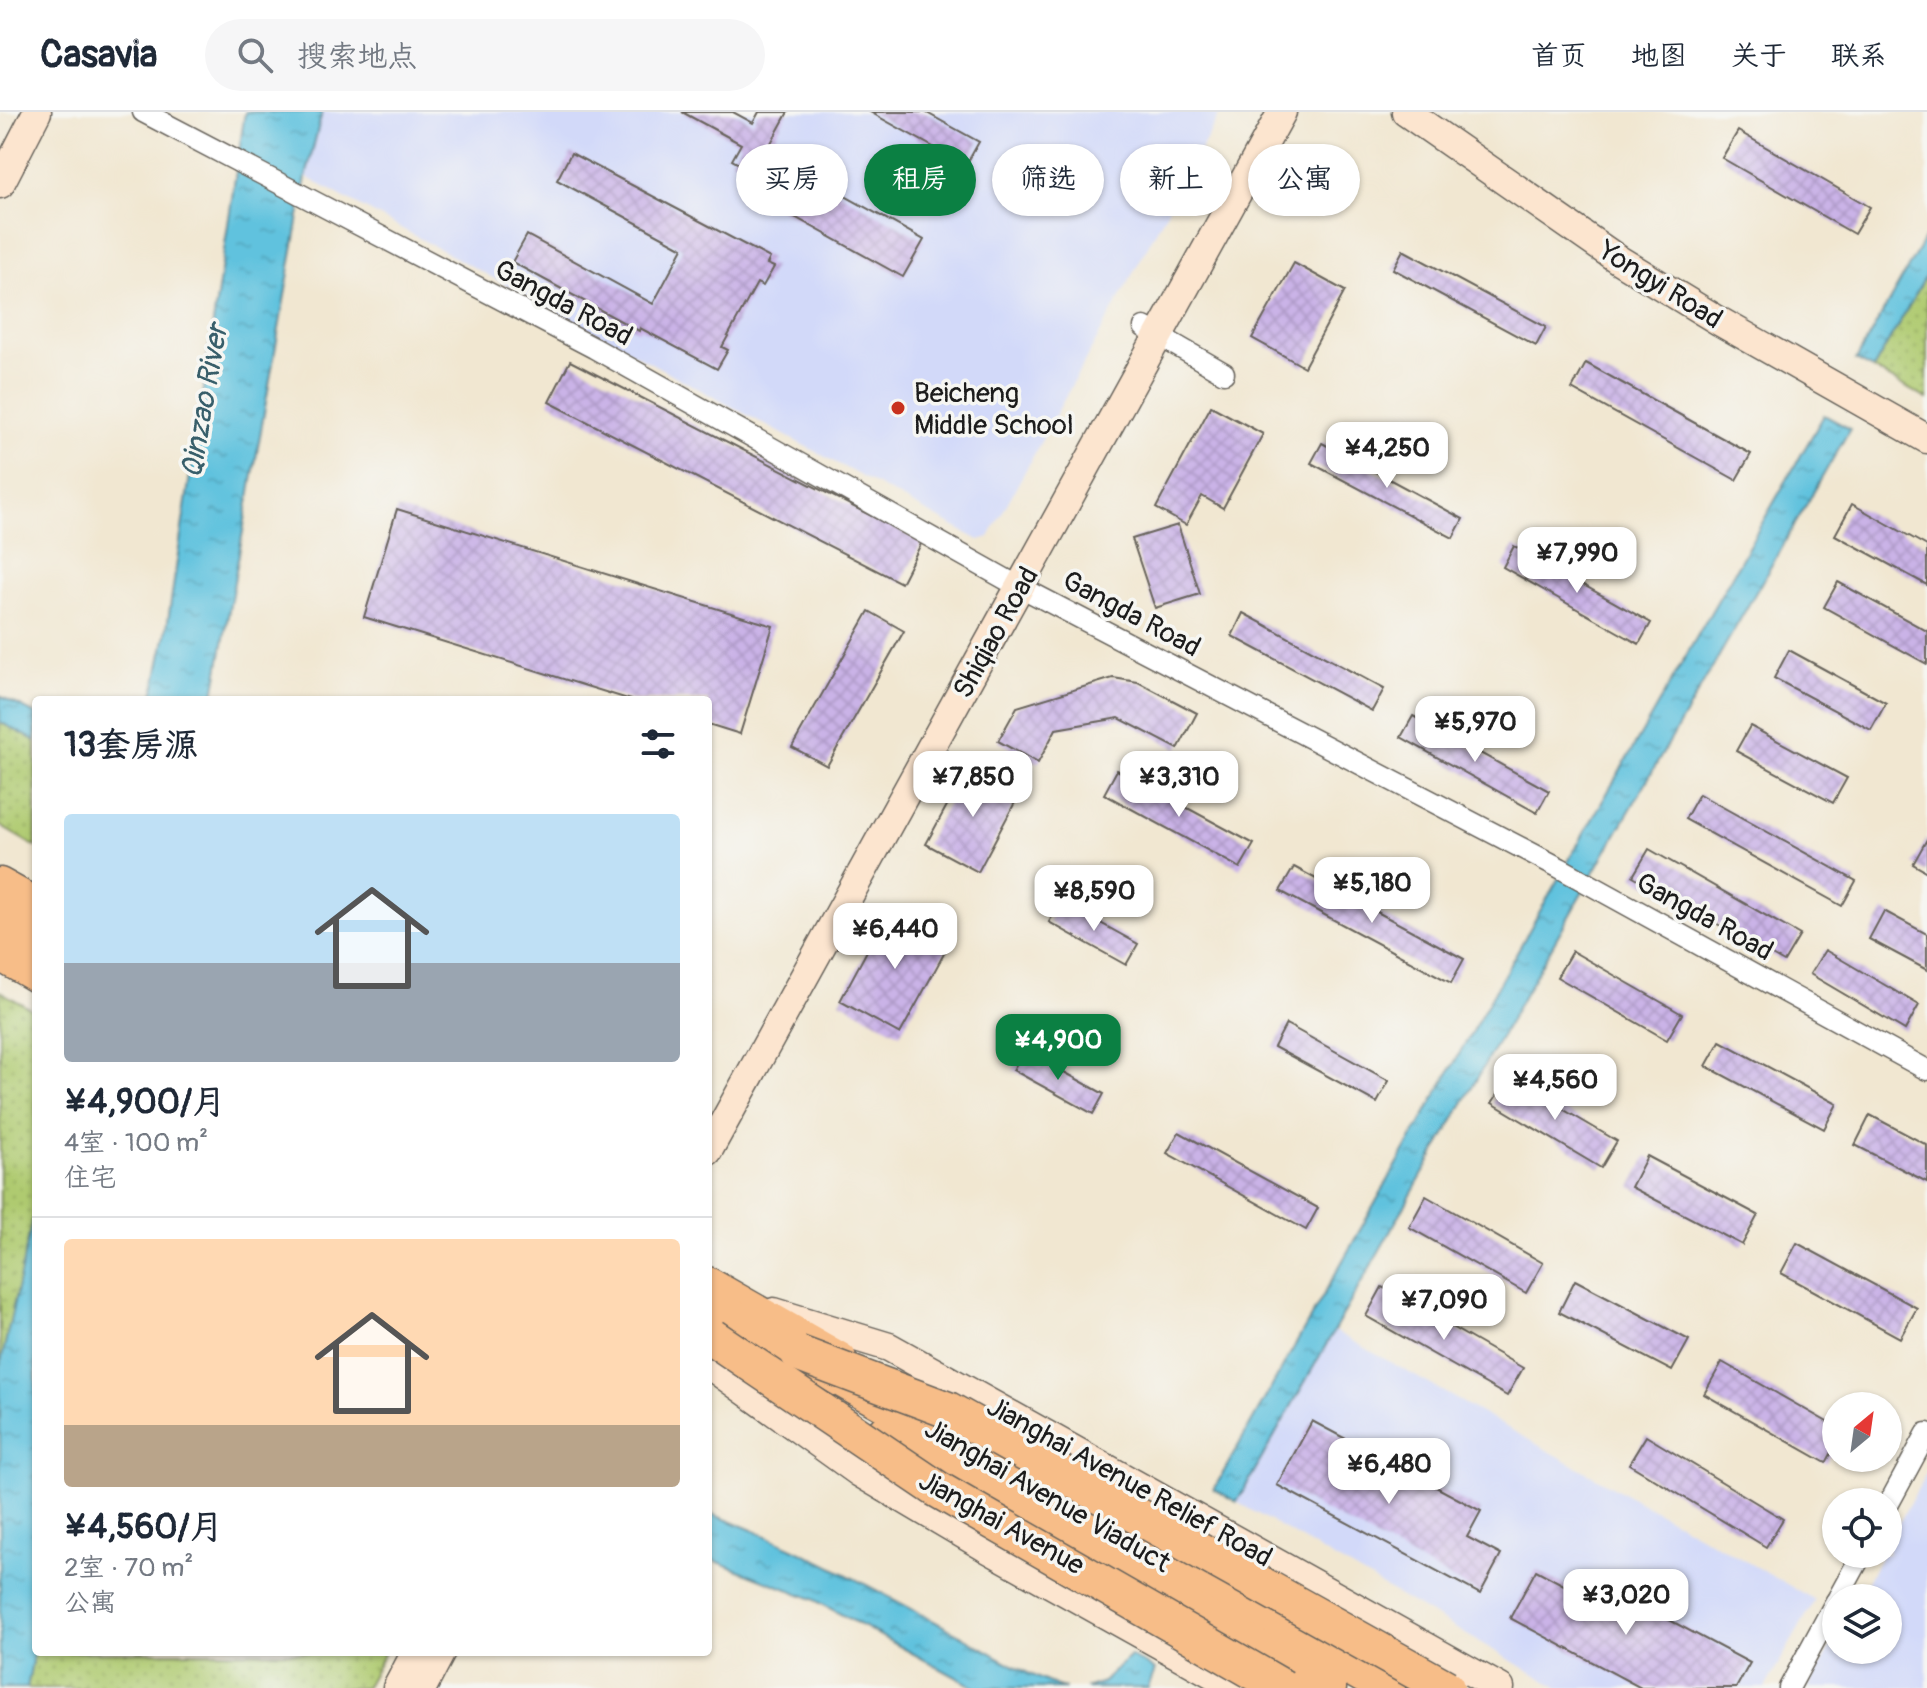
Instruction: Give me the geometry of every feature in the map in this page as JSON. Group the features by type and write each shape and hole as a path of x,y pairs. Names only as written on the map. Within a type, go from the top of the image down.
{"highway":[{"path":"0,903 32,921"},
{"path":"0,936 32,954"},
{"name":"Jianghai Avenue Viaduct","path":"712,1340 799,1354 1387,1688"},
{"path":"712,1341 937,1489 1283,1688"},
{"name":"Jianghai Avenue Viaduct","path":"712,1341 1328,1688"},
{"path":"799,1354 948,1410 1446,1688"}],"main road":[{"path":"0,883 32,901"},
{"path":"0,956 32,975"},
{"path":"712,1284 1420,1688"},
{"name":"Jianghai Avenue","path":"712,1341 1295,1688"}],"street":[{"path":"0,184 37,112"},
{"name":"Gangda Road","path":"143,112 594,348 1013,583 1560,868 1927,1070"},
{"name":"Shiqiao Road","path":"712,1144 1151,331 1264,112"},
{"name":"Shiqiao Road","path":"1151,331 1282,112"},
{"name":"Yongyi Road","path":"1406,112 1619,260 1719,321 1927,439"},
{"path":"1151,331 1224,373"},
{"name":"Shiqiao Road","path":"712,1112 1013,583"},
{"name":"Jianghai Avenue Relief Road","path":"748,1305 889,1347 1500,1688"},
{"path":"712,1342 860,1473 1234,1687"},
{"path":"1897,1488 1927,1433"},
{"path":"1789,1688 1822,1628"},
{"path":"397,1688 414,1656"},
{"path":"422,1688 439,1656"}],"shaded area":[{"name":"Beicheng Middle School","path":"322,112 1221,112 1204,144 1120,144 1120,216 1164,216 989,537 979,540 306,177"},
{"path":"1333,1330 1815,1600 1765,1688 1559,1688 1237,1502"},
{"path":"1927,1472 1927,1688 1808,1688 1822,1662 1902,1664 1902,1584 1866,1584 1874,1568 1902,1568 1902,1518"}],"green space":[{"path":"1927,274 1927,399 1873,369"},
{"path":"0,722 32,739 32,845 0,826"},
{"path":"0,991 32,1010 32,1221 0,1367"},
{"path":"33,1656 383,1656 365,1688 27,1688"}],"water":[{"name":"Qinzao River","path":"245,112 322,112 306,177 214,696 153,696 166,634"},
{"path":"1927,234 1927,274 1873,369 1856,360"},
{"path":"1824,415 1850,429 1581,895 1237,1502 1214,1489"},
{"path":"0,696 32,712 32,739 0,722"},
{"path":"32,1221 33,1656 27,1688 0,1688 0,1367"},
{"path":"712,1514 806,1554 1029,1674 1066,1688 976,1688 813,1599 712,1560"},
{"path":"1130,1656 1155,1670 1148,1688 1085,1688 1103,1682"}],"building":[{"path":"682,112 733,112 753,123 759,112 788,112 770,144 741,144"},
{"path":"870,112 925,112 979,142 976,147 976,144 928,144"},
{"path":"1738,131 1870,207 1854,234 1722,158"},
{"path":"571,153 770,258 767,264 774,267 763,286 757,283 722,347 728,350 717,369 640,328 639,331 512,262 527,235 653,304 683,248 557,180"},
{"path":"848,198 864,207 864,216 881,216 924,240 903,277 793,216 848,216"},
{"path":"1403,250 1546,327 1536,346 1393,269"},
{"path":"1294,263 1345,291 1304,367 1252,338"},
{"path":"570,361 922,542 901,583 549,402"},
{"path":"1586,363 1751,454 1736,480 1572,389"},
{"path":"1211,406 1263,434 1223,508 1202,496 1186,525 1156,508"},
{"path":"1322,443 1463,519 1453,538 1311,463"},
{"path":"1852,504 1927,546 1927,585 1835,535"},
{"path":"397,509 773,626 740,734 712,725 712,696 618,696 364,617"},
{"path":"1178,525 1200,594 1155,608 1132,539"},
{"path":"1514,546 1651,623 1639,644 1503,567"},
{"path":"1838,582 1927,631 1927,664 1824,607"},
{"path":"869,611 904,631 827,766 792,747"},
{"path":"1243,613 1384,689 1372,711 1232,636"},
{"path":"1789,650 1886,703 1871,730 1774,678"},
{"path":"1113,678 1138,682 1197,713 1178,749 1119,718 1056,729 1038,763 998,741 1017,707"},
{"path":"1413,716 1549,791 1537,813 1401,737"},
{"path":"1750,726 1847,778 1833,803 1736,751"},
{"path":"969,765 1020,793 978,872 926,844"},
{"path":"1117,770 1254,844 1240,868 1104,794"},
{"path":"1699,794 1856,881 1842,906 1685,819"},
{"path":"1927,839 1927,872 1913,864"},
{"path":"1649,849 1800,935 1784,962 1633,876"},
{"path":"1294,867 1464,959 1451,983 1280,891"},
{"path":"1061,901 1138,944 1126,965 1049,922"},
{"path":"890,908 951,941 900,1034 840,1001"},
{"path":"1884,911 1927,934 1927,970 1869,939"},
{"path":"1825,950 1919,1005 1905,1030 1810,974"},
{"path":"1572,951 1682,1014 1667,1040 1557,977"},
{"path":"1286,1024 1389,1081 1377,1103 1274,1047"},
{"path":"1720,1041 1837,1104 1824,1129 1706,1066"},
{"path":"1024,1050 1104,1094 1093,1114 1013,1070"},
{"path":"1508,1077 1617,1141 1601,1168 1492,1103"},
{"path":"1870,1115 1927,1145 1927,1182 1855,1145"},
{"path":"1179,1132 1318,1208 1306,1230 1167,1153"},
{"path":"1647,1156 1758,1215 1742,1245 1631,1187"},
{"path":"1426,1196 1543,1263 1526,1293 1409,1227"},
{"path":"1797,1243 1917,1308 1900,1338 1781,1273"},
{"path":"1575,1280 1689,1340 1672,1371 1559,1312"},
{"path":"1382,1287 1523,1368 1507,1396 1366,1316"},
{"path":"1722,1362 1822,1419 1822,1461 1704,1394"},
{"path":"1312,1421 1481,1511 1467,1537 1501,1555 1480,1594 1277,1485"},
{"path":"1646,1436 1783,1519 1766,1547 1629,1464"},
{"path":"1536,1570 1584,1596 1593,1579 1750,1663 1736,1688 1641,1688 1510,1618"}],"place":[{"name":"Beicheng Middle School","path":"898,408"}]}
